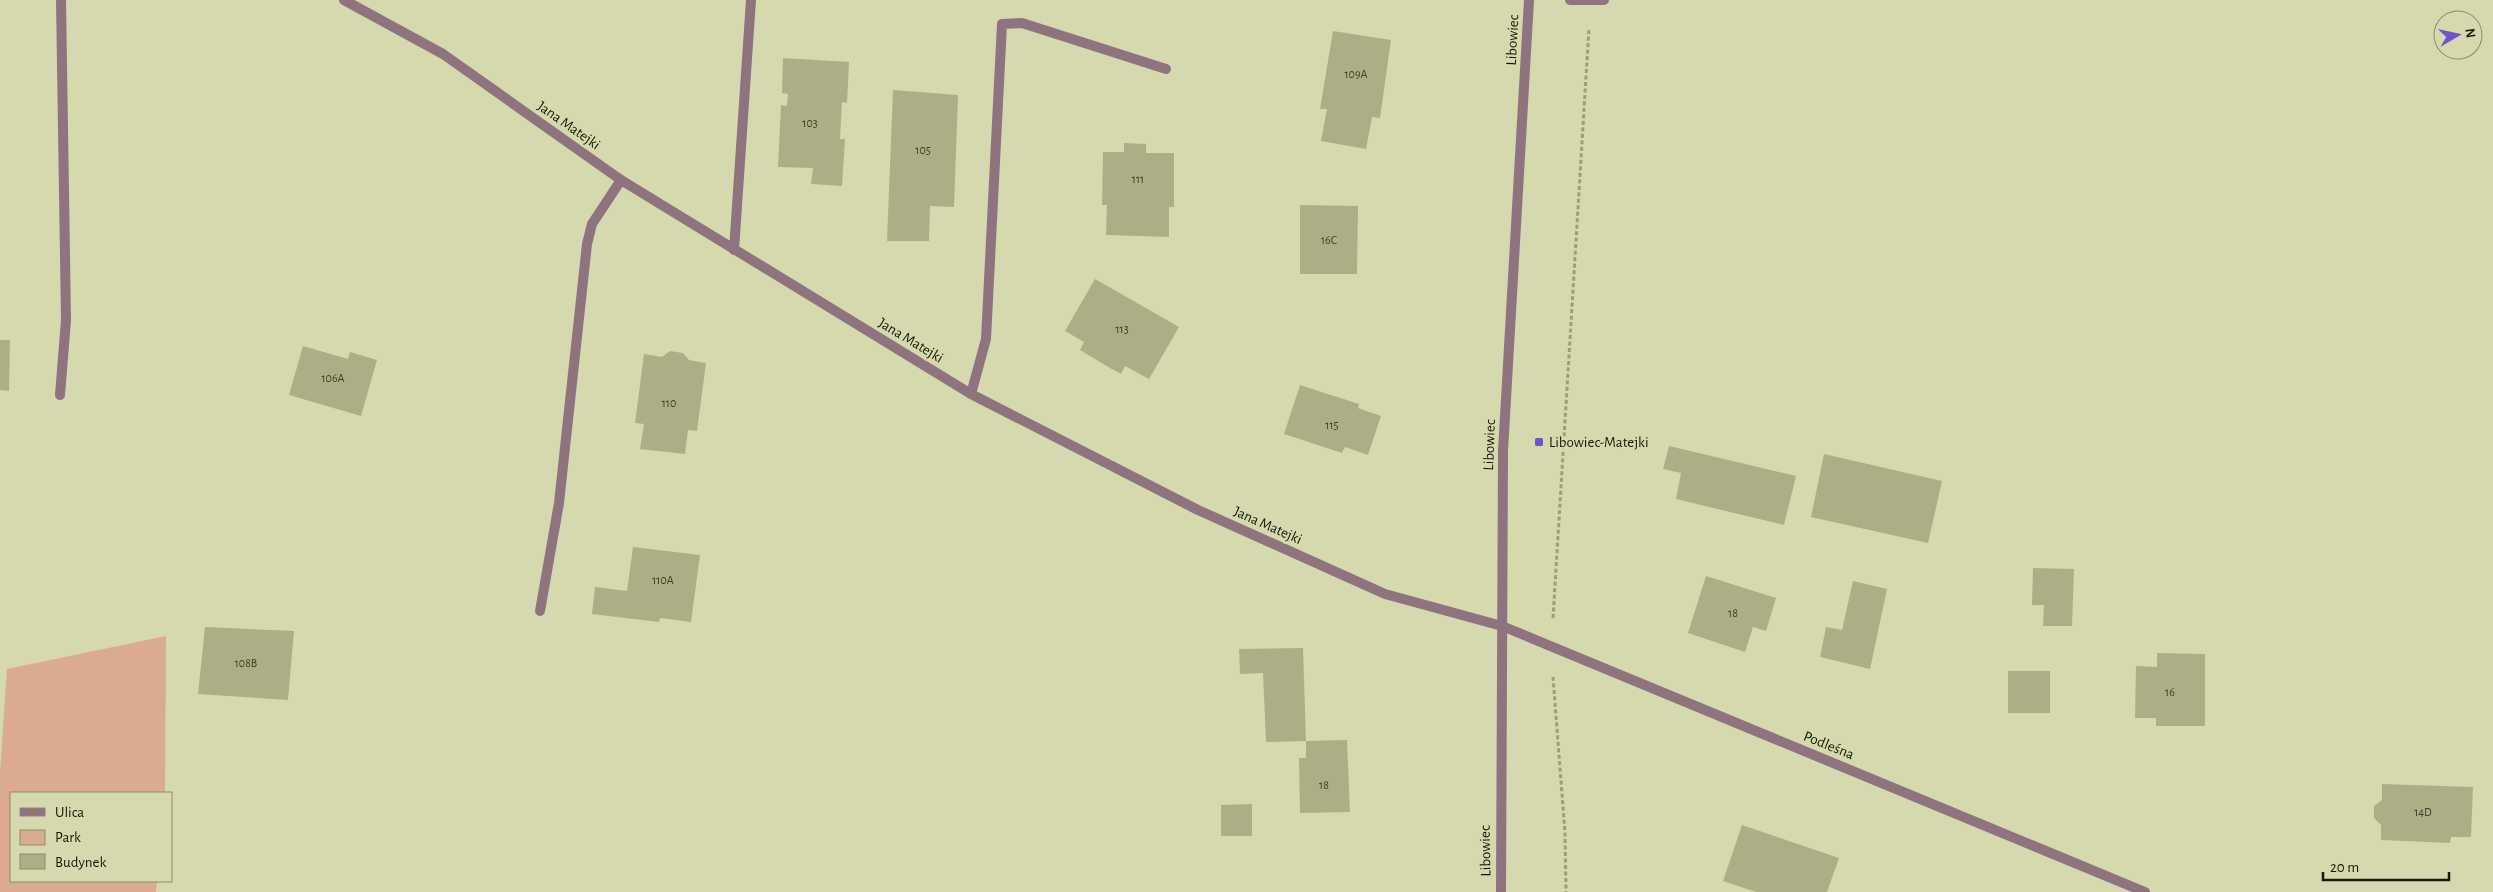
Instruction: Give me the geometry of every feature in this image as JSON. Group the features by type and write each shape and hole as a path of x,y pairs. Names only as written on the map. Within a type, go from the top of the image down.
{"street":[{"path":"60,0 66,320 60,395"},
{"name":"Jana Matejki","path":"344,0 444,54 620,180 971,394 1198,510 1385,594 1502,626"},
{"path":"734,250 752,0"},
{"name":"Libowiec","path":"1501,892 1503,451 1529,0"},
{"path":"1570,0 1604,0"},
{"path":"971,394 986,339 1002,24 1022,23 1166,69"},
{"path":"540,611 559,503 587,244 592,224 620,180"},
{"name":"Podleśna","path":"1502,626 2145,892"}],"path":[{"path":"1566,892 1565,833 1551,647 1591,1"}],"green space":[{"path":"166,636 165,792 10,792 10,882 157,882 156,892 0,892 0,772 7,669"}],"building":[{"path":"1333,31 1391,40 1380,118 1372,117 1366,149 1321,141 1327,109 1320,109"},
{"path":"783,58 849,62 847,103 842,102 840,139 845,139 842,186 811,184 813,168 778,167 781,105 787,106 788,94 782,93"},
{"path":"893,90 958,95 954,207 930,206 929,241 887,241"},
{"path":"1124,143 1146,144 1146,153 1174,153 1174,207 1169,207 1169,237 1106,235 1107,205 1102,205 1103,152 1124,152"},
{"path":"1300,205 1358,206 1357,274 1300,274"},
{"path":"1095,279 1179,327 1149,379 1125,366 1121,374 1110,368 1080,350 1084,342 1065,331"},
{"path":"0,340 10,340 9,391 0,390"},
{"path":"303,346 348,359 350,352 377,360 361,416 289,395"},
{"path":"670,351 683,353 689,360 706,363 697,431 688,430 685,454 640,449 644,424 635,423 644,354 662,357"},
{"path":"1300,385 1359,404 1358,408 1381,416 1368,455 1345,447 1342,453 1284,434"},
{"path":"1669,446 1796,476 1784,525 1676,499 1681,473 1663,469"},
{"path":"1824,454 1942,481 1928,543 1811,517"},
{"path":"633,547 700,555 691,622 660,618 659,622 592,614 595,587 627,591"},
{"path":"2033,568 2074,569 2072,626 2043,626 2044,605 2032,605"},
{"path":"1706,576 1776,598 1766,631 1753,627 1745,652 1688,633"},
{"path":"1853,581 1887,589 1870,669 1820,657 1826,627 1842,630"},
{"path":"205,627 294,631 288,700 198,694"},
{"path":"1303,648 1306,741 1266,742 1263,673 1240,674 1239,649"},
{"path":"2157,653 2205,654 2205,726 2156,726 2156,718 2135,718 2136,666 2157,667"},
{"path":"2008,671 2050,671 2050,713 2008,713"},
{"path":"1347,740 1350,812 1300,813 1299,758 1306,758 1306,741"},
{"path":"2382,784 2473,787 2471,837 2451,837 2450,843 2381,840 2381,825 2374,818 2374,806 2382,800"},
{"path":"1252,804 1252,836 1221,836 1221,805"},
{"path":"1742,825 1839,858 1827,892 1756,892 1723,881"}],"place":[{"name":"Libowiec-Matejki","path":"1539,442"}]}
